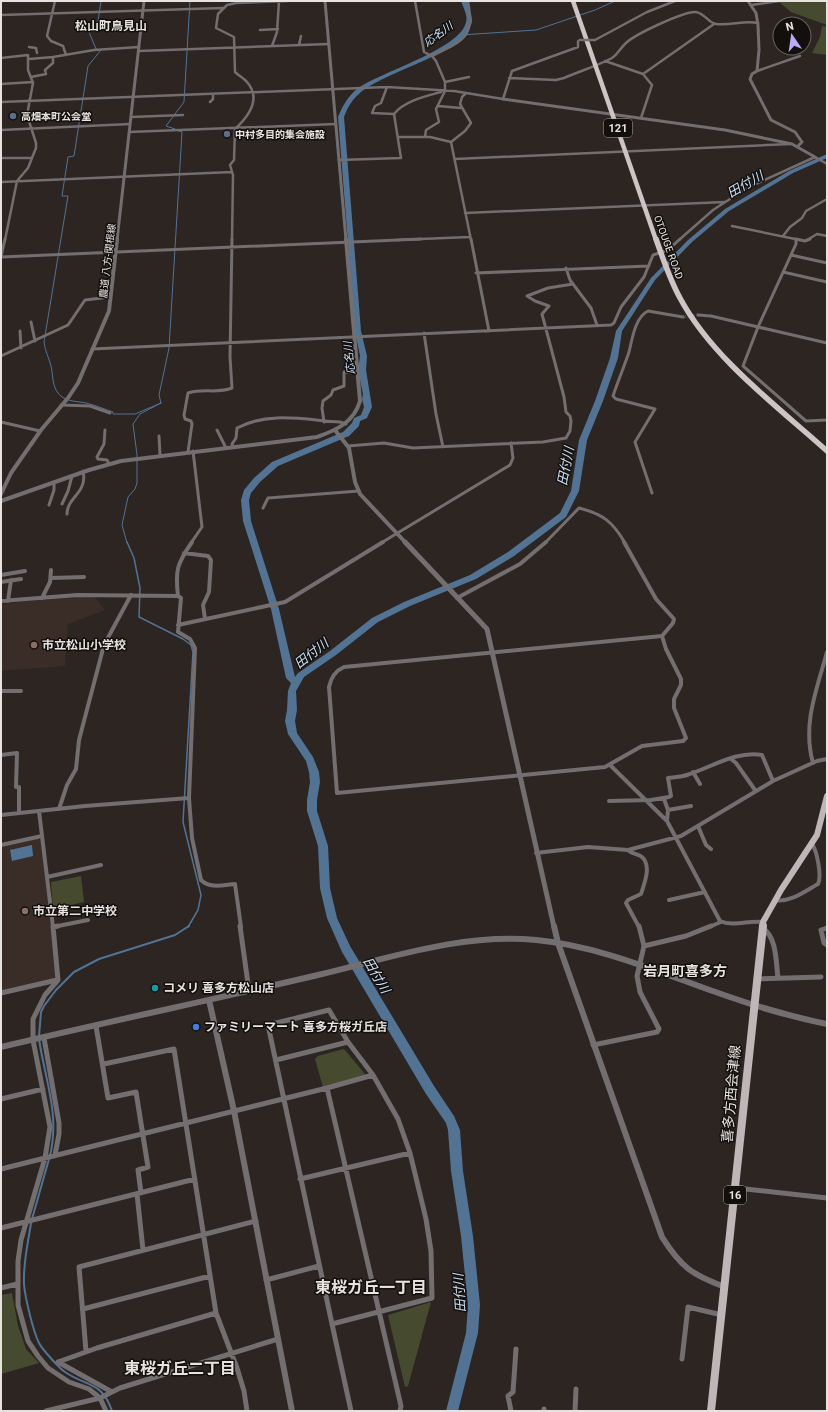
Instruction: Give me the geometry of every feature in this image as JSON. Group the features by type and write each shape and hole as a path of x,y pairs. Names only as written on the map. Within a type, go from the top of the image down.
{"highway":[{"name":"OTOUGE ROAD","path":"573,1 670,278 689,314 713,345 742,375 827,450"}],"main road":[{"name":"喜多方西会津線","path":"711,1411 736,1188 762,925 775,900 812,844 820,827 827,799"}],"street":[{"path":"55,1 47,36 51,41 63,46 66,55"},
{"name":"農道 八方-関根線","path":"1,494 11,473 40,431 78,383 107,317 116,252 144,1"},
{"path":"272,46 278,29 279,1"},
{"path":"236,128 241,125 250,113 253,106 252,92 249,85 236,73 234,37 216,28 218,15 226,5 236,2 288,1"},
{"path":"1,501 108,464 160,455 309,439 336,432 355,416 360,405 358,372 341,160 336,124 326,1"},
{"path":"415,1 424,52 432,56 438,64 445,82 444,91 435,112 439,122 426,130 425,137"},
{"path":"432,56 458,42 469,30 472,21 468,1"},
{"path":"503,99 512,71 578,47 578,41 580,40 599,39 647,12 675,1"},
{"path":"748,1 756,13 758,23 759,50 757,71"},
{"path":"751,5 779,1"},
{"path":"1,15 223,8"},
{"path":"509,78 560,79 605,61 620,52 624,44 652,27 684,14 696,12 706,17 714,24"},
{"path":"643,74 714,24 736,24 748,21 758,23"},
{"path":"260,30 278,29"},
{"path":"299,45 301,36"},
{"path":"29,59 101,49 235,48 329,44"},
{"path":"29,47 36,48 37,53"},
{"path":"6,52 8,58"},
{"path":"1,58 28,55 28,70 33,82 27,115 36,144 36,148 28,168 17,181 1,257 469,236"},
{"path":"798,146 802,142 797,134 771,120 750,79 752,74 757,71 800,56"},
{"path":"31,77 46,74 45,70 53,63 52,57"},
{"path":"605,61 643,74 652,85 641,118"},
{"path":"445,82 469,76"},
{"path":"1,84 33,82"},
{"path":"387,87 381,103 376,106 372,113 394,114"},
{"path":"1,102 387,87 444,91 712,128 792,144 798,146 827,164"},
{"path":"341,160 401,158 394,114 396,110 444,91"},
{"path":"398,138 425,137 451,142 465,132 470,125 470,121 461,108 461,98 466,93"},
{"path":"210,102 213,99 213,94"},
{"path":"438,106 461,108"},
{"path":"131,117 183,114"},
{"path":"1,130 130,124"},
{"path":"129,132 336,124"},
{"path":"188,452 192,424 191,421 185,419 184,415 187,395 194,391 221,391 232,388 231,342 233,247 232,172 230,164 234,160 236,128"},
{"path":"451,142 476,273 489,331"},
{"path":"455,159 792,144"},
{"path":"92,349 611,325 614,324 621,307 644,278 653,255 662,254 668,250 713,210 747,188 816,157"},
{"path":"1,158 31,158"},
{"path":"1,182 232,172"},
{"path":"783,236 790,227 802,218 806,211 827,198"},
{"path":"465,213 725,202"},
{"path":"822,202 827,204"},
{"path":"732,226 796,239 808,240 817,234 827,236"},
{"path":"796,239 796,244 758,327 743,366 806,421 827,420"},
{"path":"791,255 827,263"},
{"path":"476,273 566,268 649,266"},
{"path":"566,268 573,284 592,308 597,326"},
{"path":"783,272 827,282"},
{"path":"348,446 384,443 413,448 564,440 570,431 570,418 566,412 564,397 542,312 548,306 527,296 548,288 573,284"},
{"path":"1,356 68,325 85,300 110,297"},
{"path":"652,493 635,442 655,409 616,399 613,396 629,352 632,335 644,313 648,312 683,317"},
{"path":"698,315 703,314 827,343"},
{"path":"31,322 35,341"},
{"path":"20,330 21,348"},
{"path":"424,333 436,414 443,447"},
{"path":"324,422 322,408 323,401 331,395 333,390 344,386 344,372 358,372"},
{"path":"61,405 92,406 110,413"},
{"path":"233,447 232,444 236,438 237,428 254,421 265,419 294,419 340,422 346,424"},
{"path":"1,422 40,431"},
{"path":"106,430 104,444 97,458 107,460 108,464"},
{"path":"217,430 226,448"},
{"path":"336,432 348,446 355,482 359,491 487,630 490,637 492,652 521,775 536,853 558,943 662,1237 676,1260 686,1270 703,1280 725,1288"},
{"path":"159,436 160,455"},
{"path":"178,625 285,602 510,465 513,458 511,443"},
{"path":"193,451 202,527 180,560 176,576 178,596 181,598 178,632 190,639 195,648 189,798 192,838 201,880 208,886 235,884 249,990"},
{"path":"66,514 66,509 80,495 84,481 83,472"},
{"path":"62,504 68,491 72,476"},
{"path":"49,505 54,490 54,482"},
{"path":"263,508 268,498 311,496 359,491"},
{"path":"455,596 498,577 521,563 544,544 579,508 585,509 608,521 617,529 656,599 674,619 673,623 662,636 344,667 335,672 330,680 329,687 337,793 610,765 614,761 626,756 642,746 677,743 683,741 686,738 674,708 674,699 681,685 681,678 666,649 662,636"},
{"path":"184,553 208,556 211,560 210,585 203,605 205,619"},
{"path":"42,598 51,578 51,570"},
{"path":"1,575 25,571"},
{"path":"51,578 84,577"},
{"path":"1,582 21,579"},
{"path":"8,601 11,580"},
{"path":"1,601 77,595 178,596"},
{"path":"59,809 66,785 76,769 80,740 104,646 131,595"},
{"path":"813,763 808,748 808,721 827,652"},
{"path":"1,691 21,691"},
{"path":"1,755 17,753 16,787 19,787 19,813"},
{"path":"609,801 664,799 671,796 668,778 694,772 731,759 760,754 764,756 773,781"},
{"path":"731,759 736,763 751,786 756,790"},
{"path":"536,853 588,847 628,850 681,836 773,781 813,763 827,759"},
{"path":"610,765 667,821 722,922"},
{"path":"694,772 700,784"},
{"path":"1,816 59,809 189,798"},
{"path":"664,799 668,810 667,821"},
{"path":"668,810 691,806"},
{"path":"39,811 58,980 34,1014 33,1040 50,1127 45,1158 26,1222 18,1261 18,1305 28,1341 38,1356 48,1368 69,1382 89,1389 100,1398 106,1411"},
{"path":"698,826 706,845 711,849"},
{"path":"1,845 42,836"},
{"path":"775,900 780,902 786,900 818,884 820,881 816,851 812,844"},
{"path":"593,1045 658,1031 657,1025 640,992 637,976 644,946 639,925 626,904 628,900 641,894 646,874 646,865 642,858 628,850"},
{"path":"47,877 101,865"},
{"path":"669,900 706,892"},
{"path":"53,927 88,920"},
{"path":"644,946 686,936 722,922 728,923 751,920 762,925 768,931 773,942 778,978"},
{"path":"827,928 820,930 824,942 827,945"},
{"path":"1,1047 209,1000 430,947 474,940 515,938 558,943 592,950 640,965 753,1005 827,1024"},
{"path":"756,979 822,978"},
{"path":"1,993 58,980"},
{"path":"209,1000 234,1111 292,1411"},
{"path":"332,1324 432,1298 431,1251 427,1225 410,1153 398,1119 373,1075 348,1042 329,1010 268,1025 300,1179 351,1411"},
{"path":"96,1026 104,1064 108,1098 136,1092 148,1167 138,1170 143,1250"},
{"path":"44,1038 59,1123 59,1134 55,1155"},
{"path":"276,1060 348,1042"},
{"path":"104,1064 174,1049 216,1313 232,1354 244,1391 248,1411"},
{"path":"1,1169 327,1088 373,1075"},
{"path":"327,1088 401,1406 400,1411"},
{"path":"1,1099 43,1089"},
{"path":"300,1179 410,1153"},
{"path":"1,1228 195,1179"},
{"path":"736,1188 827,1198"},
{"path":"86,1351 79,1267 204,1236 256,1221"},
{"path":"266,1280 319,1266"},
{"path":"83,1309 210,1276"},
{"path":"1,1288 17,1284"},
{"path":"682,1359 688,1307 722,1315"},
{"path":"112,1392 96,1381 58,1362 86,1351 189,1323 216,1313"},
{"path":"46,1411 100,1398 127,1386 278,1339"},
{"path":"511,1411 508,1396 513,1392 516,1349"},
{"path":"575,1411 576,1389"}],"shaded area":[{"name":"市立松山小学校","path":"94,596 105,610 68,624 65,666 1,671 1,604"},
{"name":"市立第二中学校","path":"38,839 41,841 56,976 53,979 1,992 1,847"}],"green space":[{"path":"778,1 827,1 827,25 812,20 812,16 802,16 791,12"},
{"path":"822,26 827,27 827,55 812,53 820,37"},
{"path":"79,113 79,119 32,121 30,115"},
{"path":"81,876 84,902 53,909 51,882"},
{"path":"344,1049 365,1074 363,1076 323,1087 315,1059 318,1056"},
{"path":"12,1293 18,1326 26,1349 39,1363 1,1374 1,1295"},
{"path":"431,1302 408,1386 405,1387 388,1315"}],"water":[{"path":"32,845 33,856 12,861 10,850"}],"waterway":[{"path":"101,1 98,21 87,27 96,49 101,50 88,66 74,156 68,157 62,196 68,196 44,342 56,390 65,399 93,405 113,412 113,414 135,414 161,403"},
{"path":"175,129 166,126 184,102 190,1"},
{"name":"応名川","path":"296,682 290,678 275,609 247,521 245,500 247,492 257,480 275,464 346,434 356,424 357,420 364,416 368,407 362,370 364,366 364,356 358,331 341,117 348,103 358,91 384,76 438,51 453,42 464,32 469,22 464,1"},
{"path":"461,35 536,30 595,10 615,1"},
{"path":"161,403 159,395 169,348 182,132 179,131"},
{"name":"田付川","path":"296,682 301,675 333,653 375,620 407,604 473,577 511,554 563,515 575,491 583,440 614,358 619,331 653,279 690,241 727,210 791,172 827,156"},
{"path":"127,543 122,525 128,497 135,489 137,483 137,455 133,424 140,414 161,403"},
{"path":"127,542 134,558 140,588 139,617 183,639 191,645 193,652 183,822 201,895 198,910 188,926"},
{"name":"田付川","path":"296,682 292,691 292,710 290,721 293,734 310,760 314,772 315,782 312,811 323,846 325,888 332,918 346,949 430,1090 450,1120 454,1130 457,1171 467,1236 474,1305 472,1333 452,1411"},
{"path":"39,1036 41,1012 44,1006 56,990 74,972 99,959 175,935 188,926"},
{"path":"39,1039 52,1111 53,1141 50,1156"},
{"path":"32,1219 49,1159"},
{"path":"31,1223 25,1261 24,1284 34,1331 39,1343 43,1350 65,1372 99,1389 104,1394 112,1411"}],"tunnel":[{"path":"683,317 698,315"}],"place":[{"name":"高畑本町公会堂","path":"13,116"},
{"name":"中村多目的集会施設","path":"227,134"},
{"name":"市立松山小学校","path":"34,645"},
{"name":"市立第二中学校","path":"25,911"},
{"name":"コメリ 喜多方松山店","path":"155,988"},
{"name":"ファミリーマート 喜多方桜ガ丘店","path":"196,1027"}],"district":[{"name":"松山町鳥見山","path":"111,26"},
{"name":"岩月町喜多方","path":"685,971"},
{"name":"東桜ガ丘一丁目","path":"371,1287"},
{"name":"東桜ガ丘二丁目","path":"180,1368"}]}
